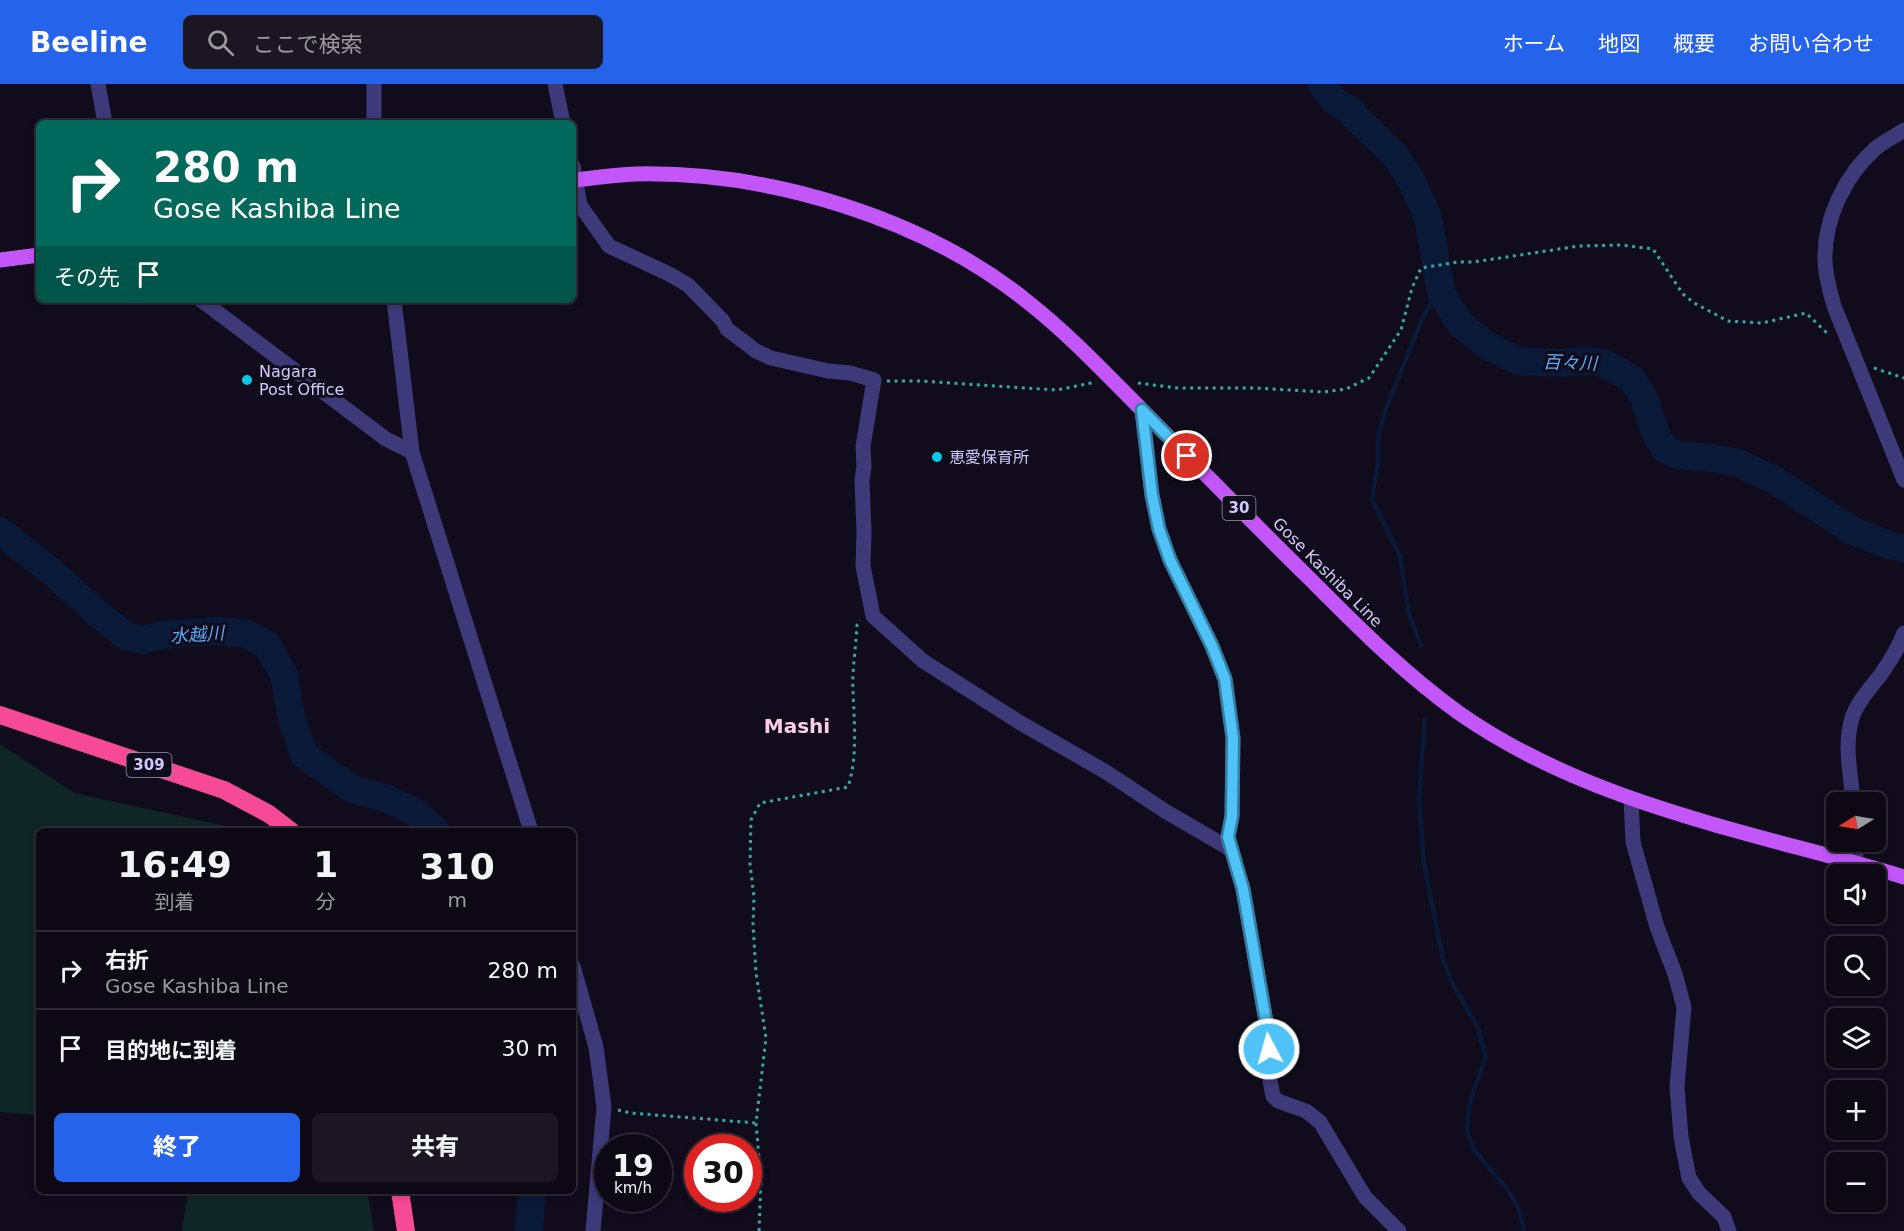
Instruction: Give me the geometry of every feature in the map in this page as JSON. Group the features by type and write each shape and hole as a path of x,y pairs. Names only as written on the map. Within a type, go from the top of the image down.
{"highway":[{"name":"309","path":"0,715 224,790 261,810 287,828"},
{"path":"400,1194 406,1231"}],"main road":[{"name":"Gose Kashiba Line","path":"576,175 637,174 708,177 777,188 862,212 902,228 951,252 1026,300 1111,379 1359,629 1431,692 1462,715 1532,755 1592,785 1631,799 1904,878"},
{"path":"0,260 36,255"}],"street":[{"path":"99,84 105,120"},
{"path":"374,84 374,120"},
{"path":"555,84 562,120"},
{"path":"1904,130 1877,148 1846,184 1827,234 1825,260 1827,281 1834,306 1904,480"},
{"path":"576,185 580,205 609,246 688,285 723,321 727,329 756,351 771,358 828,371 850,373 874,380 863,446 862,480 863,566 873,616 923,661 1018,722 1106,772 1165,811 1232,850"},
{"path":"205,303 386,439 412,452"},
{"path":"394,303 412,452 530,828"},
{"path":"1142,410 1152,495 1159,529 1170,560 1212,646 1225,679 1233,738 1232,816 1228,837 1243,889 1268,1033 1270,1081 1273,1096 1278,1101 1306,1111 1320,1122 1365,1197 1399,1231"},
{"path":"1853,792 1848,747 1854,714 1862,698 1892,658 1904,633"},
{"path":"1631,799 1633,842 1657,927 1675,974 1684,1007 1677,1088 1681,1137 1689,1178 1699,1193 1724,1217 1729,1231"},
{"path":"1855,852 1856,863"},
{"path":"576,977 596,1047 604,1107 593,1231"}],"path":[{"path":"874,380 1058,390 1111,379 1177,388 1255,388 1324,392 1346,389 1369,378 1401,330 1420,268 1579,246 1621,245 1653,249 1683,294 1694,303 1728,321 1762,323 1806,313 1831,338"},
{"path":"1857,363 1904,378"},
{"path":"759,1231 761,1181 756,1123 766,1038 756,973 751,820 760,803 848,787 854,769 853,687 857,625 870,600"},
{"path":"604,1107 631,1113 756,1123"}],"green space":[{"path":"0,744 74,793 234,828 36,828 36,1115 0,1112"},
{"path":"188,1194 368,1194 374,1231 182,1231"}],"waterway":[{"name":"百々川","path":"1322,84 1334,100 1351,110 1355,117 1394,154 1410,178 1428,217 1441,292 1459,323 1488,346 1518,361 1604,363 1632,379 1644,398 1656,435 1665,449 1678,455 1738,463 1773,479 1851,530 1889,545 1904,548"},
{"path":"1421,645 1409,615 1400,556 1372,499 1378,462 1378,440 1385,411 1423,317 1433,300 1441,292"},
{"name":"水越川","path":"0,531 126,636 142,640 163,635 218,631 247,634 267,645 284,675 291,717 304,755 352,789 388,799 415,812 433,828"},
{"path":"1425,719 1419,798 1424,864 1443,959 1452,983 1477,1026 1486,1056 1469,1105 1467,1131 1474,1150 1507,1189 1518,1207 1524,1231"},
{"name":"水越川","path":"529,1231 532,1194"}],"place":[{"name":"Nagara Post Office","path":"247,380"},
{"name":"恵愛保育所","path":"937,457"}],"district":[{"name":"Mashi","path":"797,726"}],"route":[{"path":"1187,456 1142,410 1152,495 1159,529 1170,560 1212,646 1225,679 1233,738 1232,816 1228,837 1243,889 1269,1049"}]}
